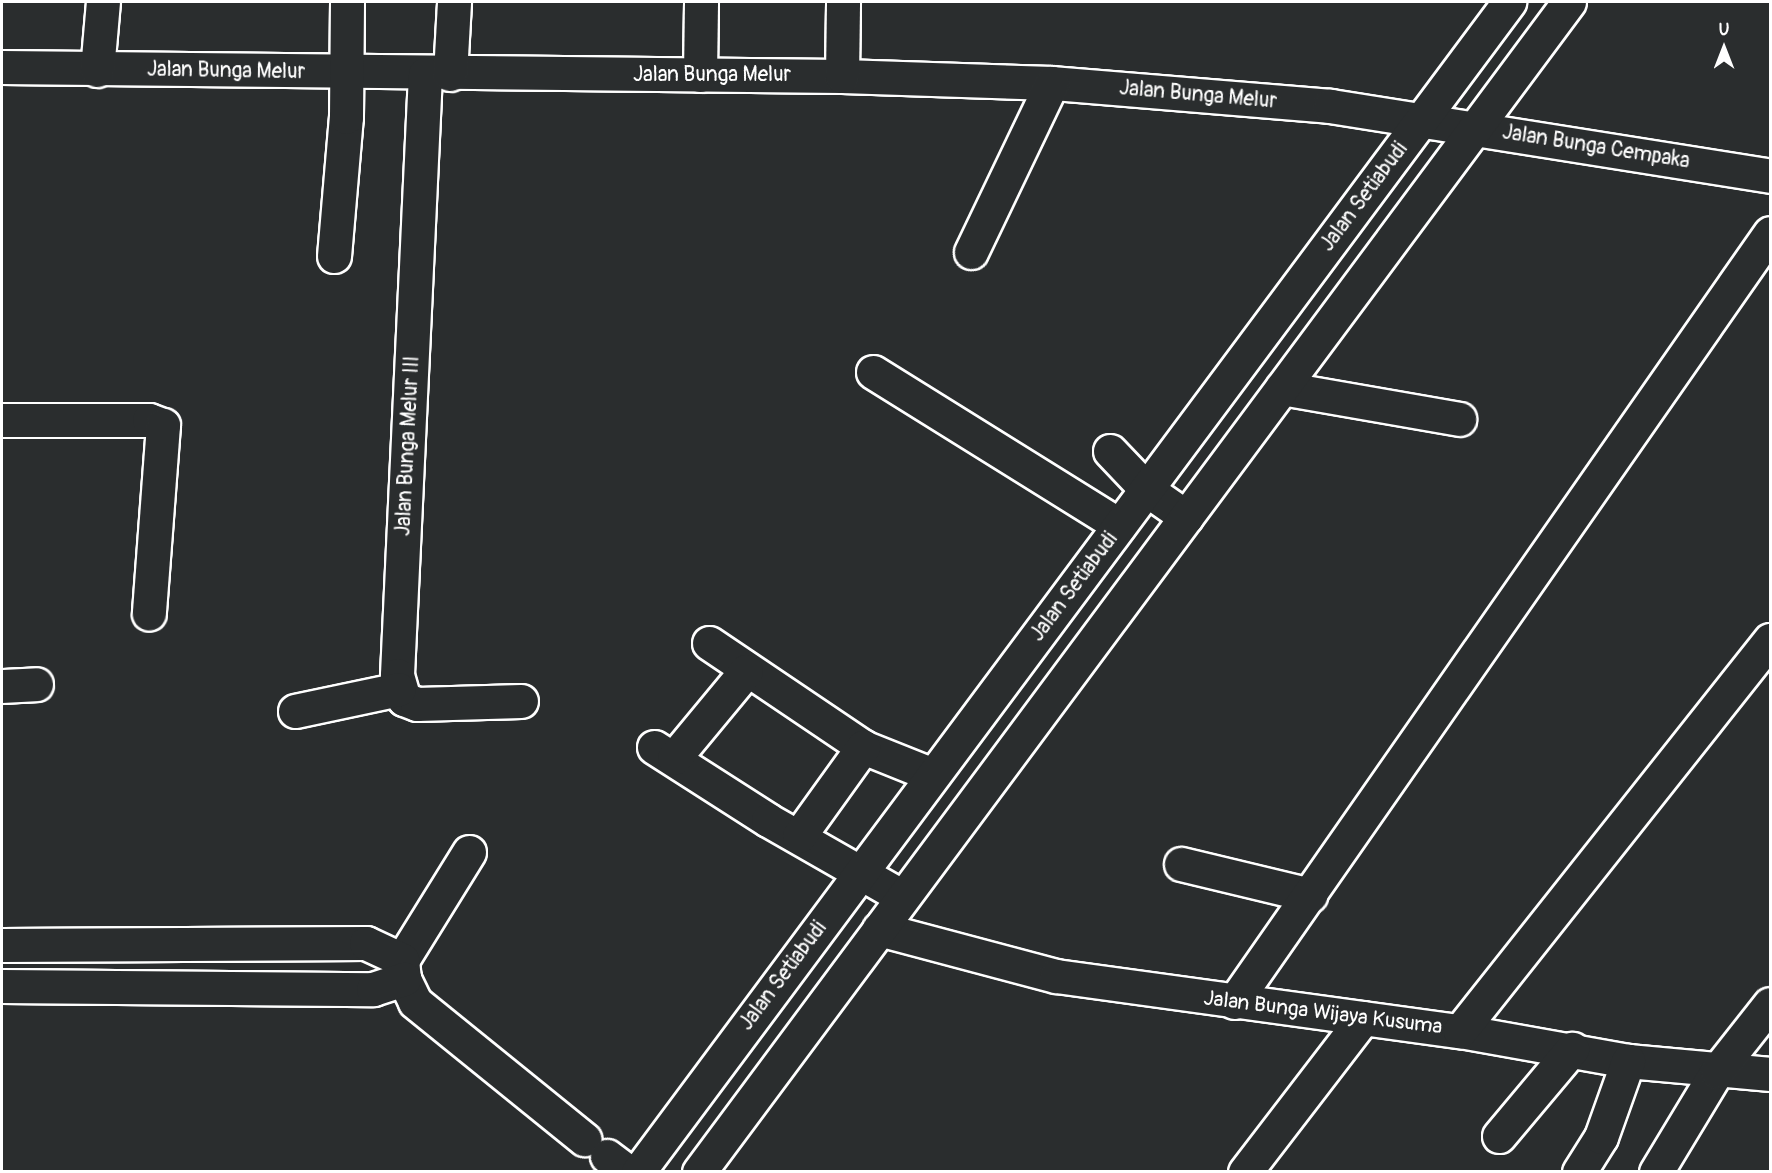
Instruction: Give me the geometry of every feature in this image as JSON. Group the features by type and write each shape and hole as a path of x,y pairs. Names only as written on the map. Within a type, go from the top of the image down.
{"street":[{"path":"97,70 103,2"},
{"path":"334,256 347,72 347,2"},
{"name":"Jalan Bunga Melur III","path":"399,688 438,74 454,2"},
{"path":"700,75 701,2"},
{"path":"842,76 843,2"},
{"name":"Jalan Setiabudi","path":"638,1172 1509,2"},
{"path":"699,1172 1569,2"},
{"name":"Jalan Bunga Melur","path":"2,67 438,74 842,76 1052,83 1330,106 1421,120"},
{"path":"971,252 1052,83"},
{"name":"Jalan Bunga Cempaka","path":"1421,120 1770,176"},
{"path":"1234,1002 1770,233"},
{"path":"873,372 1119,525"},
{"path":"1282,388 1459,419"},
{"path":"2,420 149,420 163,425 149,613"},
{"path":"1110,452 1146,489 1186,517"},
{"path":"1460,1031 1770,639"},
{"path":"709,643 746,671 862,747 933,775"},
{"path":"746,671 664,753 903,897"},
{"path":"2,686 36,684"},
{"path":"295,711 399,688 404,699 417,704 521,701"},
{"path":"799,836 862,747"},
{"path":"2,987 373,989 403,970 468,852"},
{"path":"1180,864 1310,895"},
{"name":"Jalan Bunga Wijaya Kusuma","path":"879,929 1056,976 1460,1031 1572,1049 1628,1061 1717,1071 1770,1074"},
{"path":"2,945 366,943 403,970 415,1002 606,1156"},
{"path":"1656,1172 1717,1071 1770,1004"},
{"path":"1245,1172 1363,1018"},
{"path":"1499,1136 1572,1049"},
{"path":"1579,1172 1601,1137 1628,1061"}]}
